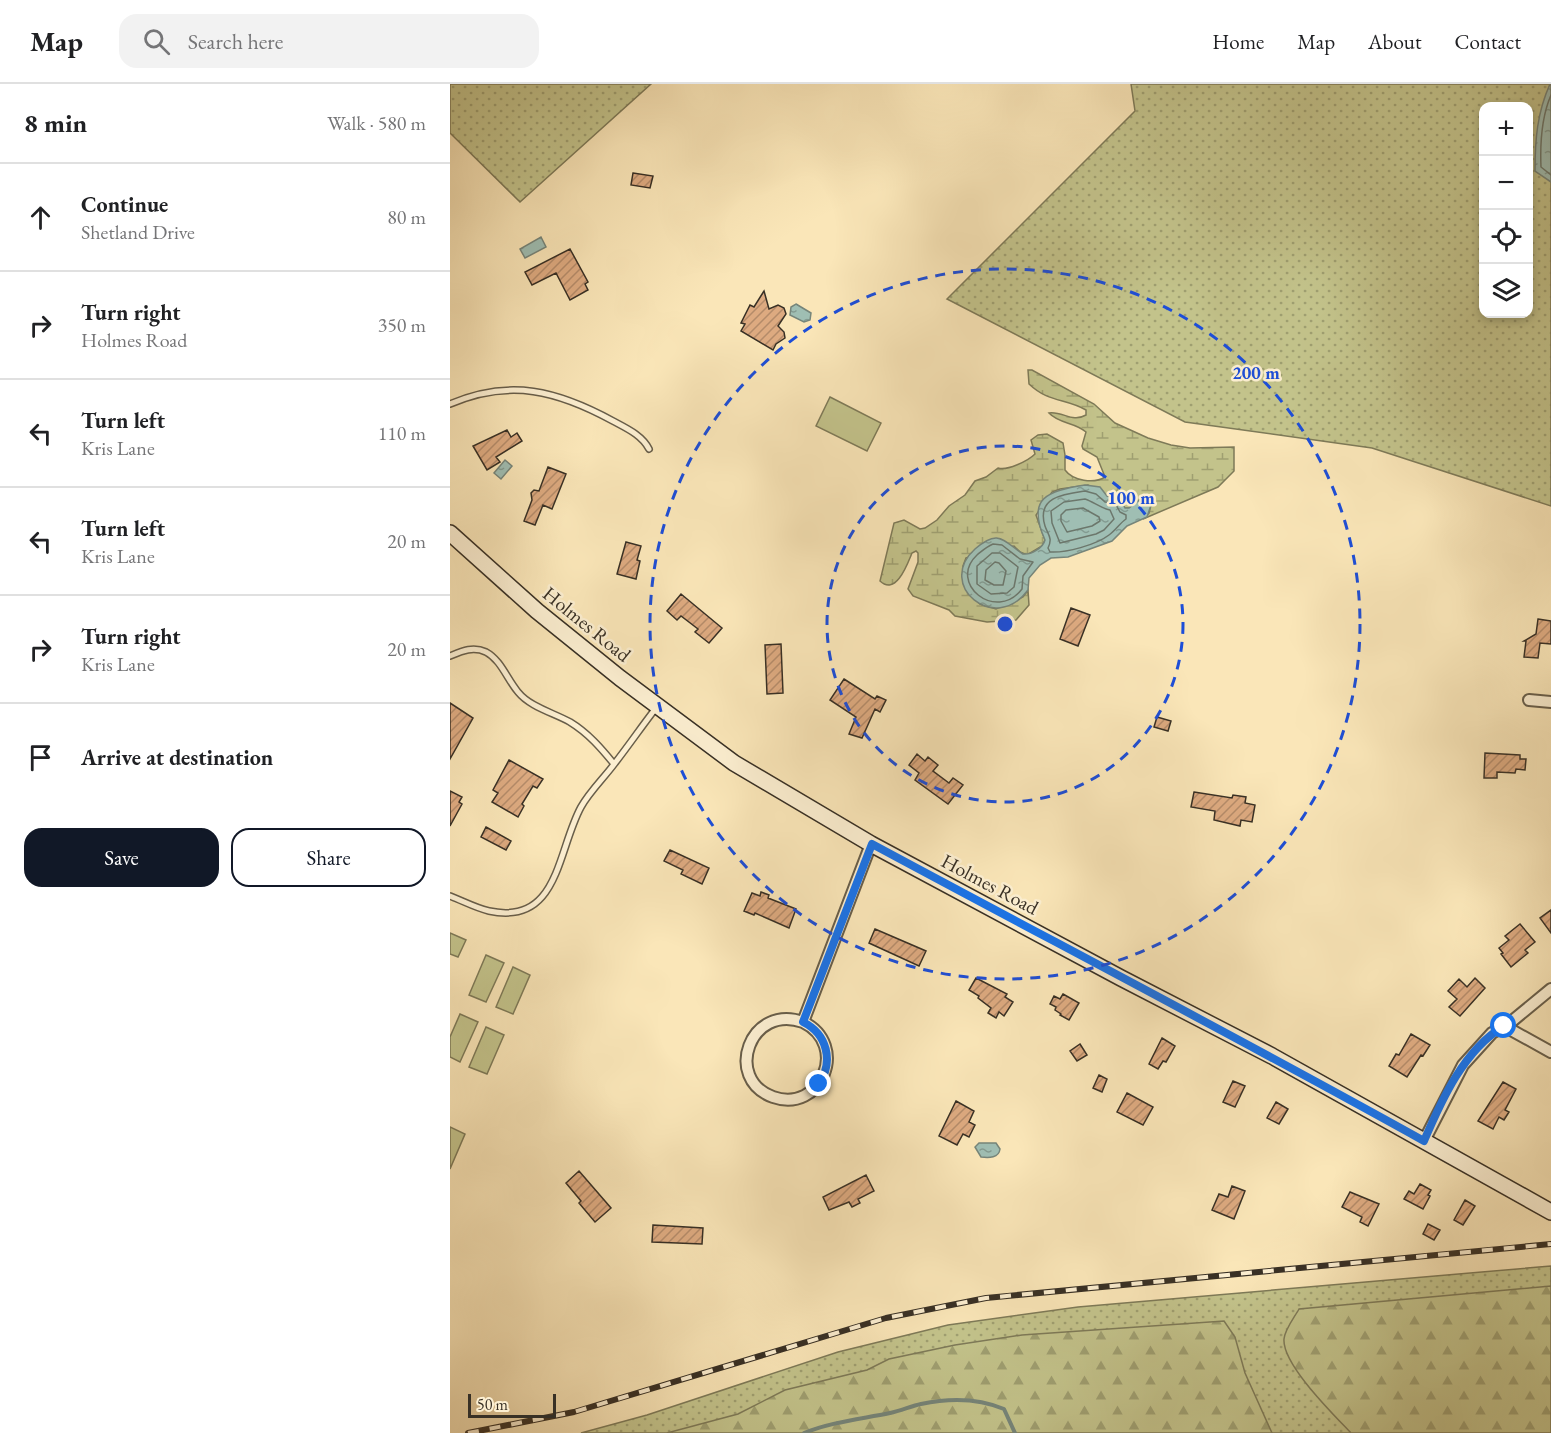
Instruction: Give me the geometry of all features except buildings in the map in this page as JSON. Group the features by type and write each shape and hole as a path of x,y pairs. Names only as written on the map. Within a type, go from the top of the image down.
{"street":[{"name":"Holmes Road","path":"450,533 537,611 657,707 722,755 872,844 1272,1056 1551,1212"},
{"path":"1529,700 1551,702"},
{"path":"803,1022 872,844"},
{"path":"1424,1141 1463,1065 1485,1040 1551,989"},
{"path":"791,1018 803,1022 815,1030 824,1043 828,1057 826,1071 819,1084 808,1093 789,1100 775,1098 761,1090 752,1079 746,1058 750,1043 762,1027 775,1020 791,1018"},
{"path":"1504,1026 1551,1052"}],"lane":[{"path":"450,404 477,393 494,390 558,396 597,411 640,438 649,448"},
{"path":"450,656 470,649 487,653 496,660 518,692 527,700 573,724 594,740 614,764"},
{"path":"450,896 500,913 529,908 540,901 548,889 580,809 657,707"}],"green space":[{"path":"450,84 651,84 520,202 450,133"},
{"path":"1131,84 1551,84 1551,506 1372,448 1185,422 947,299 1135,111"},
{"path":"1028,370 1032,370 1094,404 1115,423 1148,438 1190,448 1234,447 1234,471 1218,487 1143,519 1149,513 1151,505 1149,501 1142,498 1129,508 1125,508 1116,497 1107,496 1088,485 1052,492 1036,515 1045,540 1042,546 1027,555 1014,546 966,558 963,566 963,582 980,604 996,609 1023,597 1028,590 1029,605 1016,620 987,622 955,616 949,610 913,596 908,589 918,562 916,551 912,553 896,582 886,585 880,581 894,523 904,520 920,529 925,528 965,495 975,481 986,477 998,468 1012,467 1032,457 1035,454 1031,440 1038,435 1047,434 1063,443 1065,470 1073,477 1090,481 1105,477 1097,457 1083,449 1086,432 1049,413 1076,418 1086,415 1086,410 1036,390 1029,384"},
{"path":"830,397 881,423 867,451 816,426"},
{"path":"450,933 466,940 458,957 450,954"},
{"path":"486,955 504,963 486,1002 469,995"},
{"path":"513,967 530,975 513,1014 496,1007"},
{"path":"460,1014 478,1022 460,1062 450,1057 450,1037"},
{"path":"486,1027 504,1035 487,1074 469,1067"},
{"path":"450,1127 465,1134 450,1169"},
{"path":"1551,1266 1551,1433 581,1433 647,1415 838,1352 948,1325 1078,1307"},
{"path":"1551,1286 1551,1433 1351,1433 1310,1388 1291,1362 1286,1349 1285,1335 1299,1309"},
{"path":"1224,1321 1235,1337 1245,1373 1272,1433 667,1433 738,1414 785,1390 867,1370 889,1359 955,1345 1022,1335"}],"water":[{"path":"1550,84 1551,182 1535,171 1538,127 1542,105"},
{"path":"541,237 546,247 525,258 520,249"},
{"path":"796,304 811,313 810,320 804,322 790,315 791,307"},
{"path":"505,460 512,466 501,479 494,473"},
{"path":"1085,485 1100,487 1107,496 1120,498 1125,508 1129,508 1142,498 1149,501 1151,505 1147,517 1127,526 1112,541 1068,557 1051,558 1040,565 1029,578 1028,590 1015,603 1000,608 986,606 974,600 965,590 962,577 964,563 975,549 995,538 1005,541 1023,554 1036,550 1045,540 1038,515 1039,506 1044,499 1060,490"},
{"path":"979,1143 996,1143 1000,1149 998,1154 993,1157 981,1157 975,1147"}],"waterway":[{"path":"804,1433 835,1423 894,1412 921,1404 953,1400 974,1401 1004,1409 1015,1433"}],"railway":[{"path":"468,1433 574,1412 886,1318 986,1298 1551,1244"}],"route":[{"path":"819,1084 828,1057 820,1036 803,1022 872,844 1272,1056 1424,1141 1463,1065 1492,1033 1504,1026"}]}
